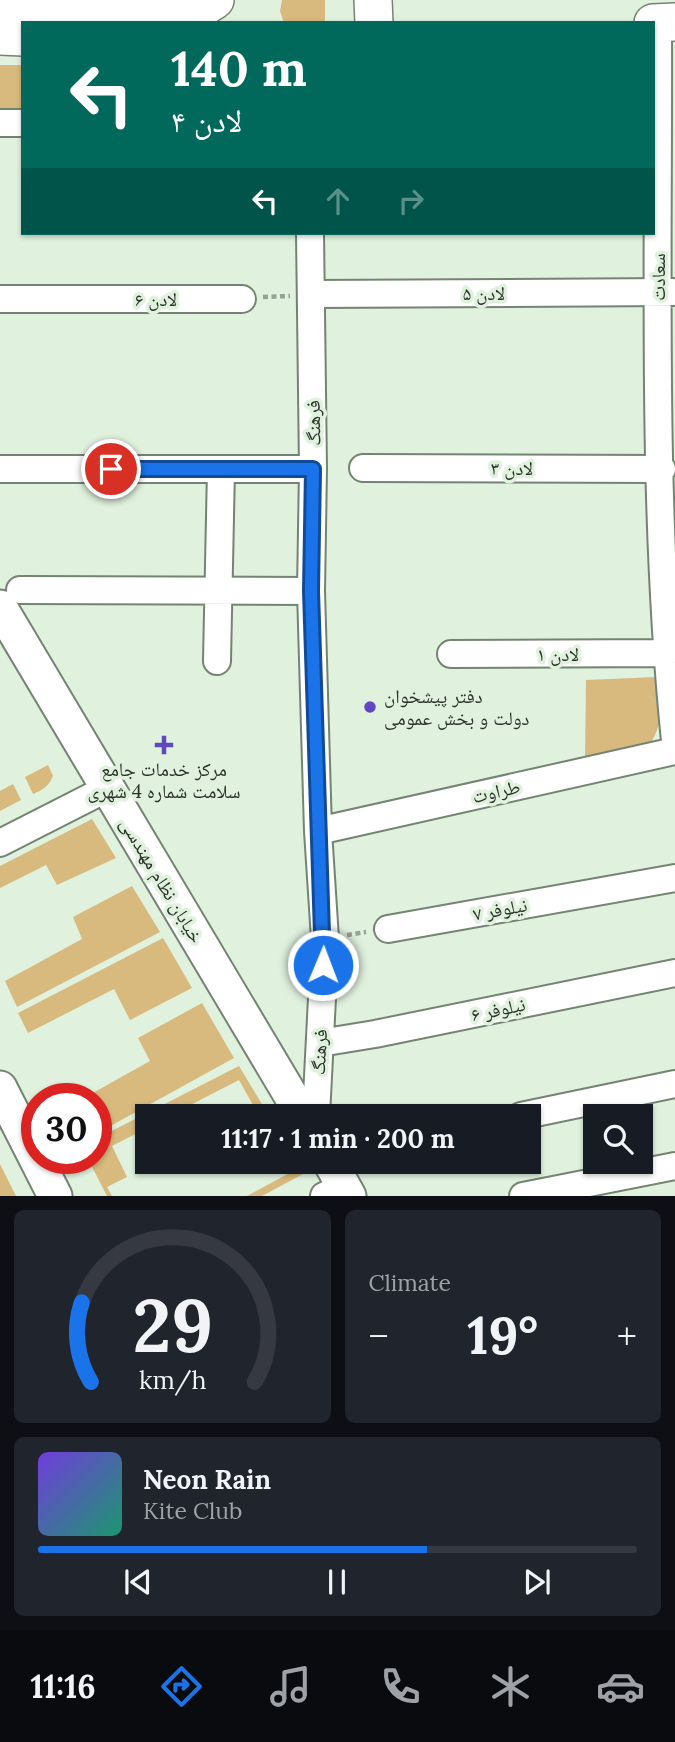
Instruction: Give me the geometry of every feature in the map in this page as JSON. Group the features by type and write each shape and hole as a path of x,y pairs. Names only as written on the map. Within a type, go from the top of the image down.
{"main road":[{"path":"0,8 62,5 200,10 215,0"},
{"path":"223,0 223,21"},
{"path":"373,0 374,21"},
{"path":"0,36 21,37"}],"street":[{"name":"سعادت","path":"662,23 666,292 662,468 669,534 666,653 675,741"},
{"path":"0,123 21,123"},
{"name":"فرهنگ","path":"310,235 313,469 311,591 318,831 325,939 317,1104"},
{"name":"لادن ۵","path":"312,294 666,292"},
{"name":"لادن ۶","path":"0,299 242,299"},
{"name":"لادن ۳","path":"363,468 662,468"},
{"path":"0,469 313,469"},
{"path":"217,661 221,469"},
{"path":"10,598 311,591"},
{"name":"خیابان نظام مهندسی","path":"10,598 108,788 296,1104"},
{"name":"لادن ۱","path":"451,654 666,653"},
{"name":"طراوت","path":"318,831 675,751"},
{"path":"0,843 108,788"},
{"name":"نیلوفر ۷","path":"388,929 675,878"},
{"name":"نیلوفر ۶","path":"320,1043 675,973"},
{"path":"541,1112 675,1084"},
{"path":"0,1088 55,1196"},
{"path":"523,1196 675,1166"}],"path":[{"path":"242,299 312,294"},
{"path":"325,939 388,929"}],"shaded area":[{"path":"282,0 325,0 324,21 283,21 280,11"},
{"path":"0,65 21,65 21,112 0,112"},
{"path":"657,677 660,713 654,738 649,746 585,762 586,680"},
{"path":"48,765 53,776 51,780 33,794 25,777"},
{"path":"13,784 21,800 0,811 0,791"},
{"path":"92,819 116,858 57,885 46,865 0,888 0,866"},
{"path":"132,886 160,932 17,1007 5,981 82,939 73,917"},
{"path":"163,938 192,988 130,1020 114,989 28,1033 18,1013"},
{"path":"202,1003 234,1058 150,1104 135,1104 135,1113 112,1125 111,1083 150,1061 138,1038"},
{"path":"239,1066 262,1104 252,1104 239,1080 192,1104 165,1104"},
{"path":"135,1119 135,1134 112,1146 112,1131"},
{"path":"112,1146 127,1177 107,1187 112,1196 107,1196 96,1174 112,1174"},
{"path":"0,1164 16,1196 0,1196"},
{"path":"287,1174 303,1174 262,1196 247,1196"}],"place":[{"name":"دفتر پیشخوان دولت و بخش عمومی","path":"370,707"},
{"name":"مرکز خدمات جامع سلامت شماره 4 شهری","path":"164,745"}],"route":[{"path":"111,469 313,469 311,591 318,831 325,939 323,965"}]}
